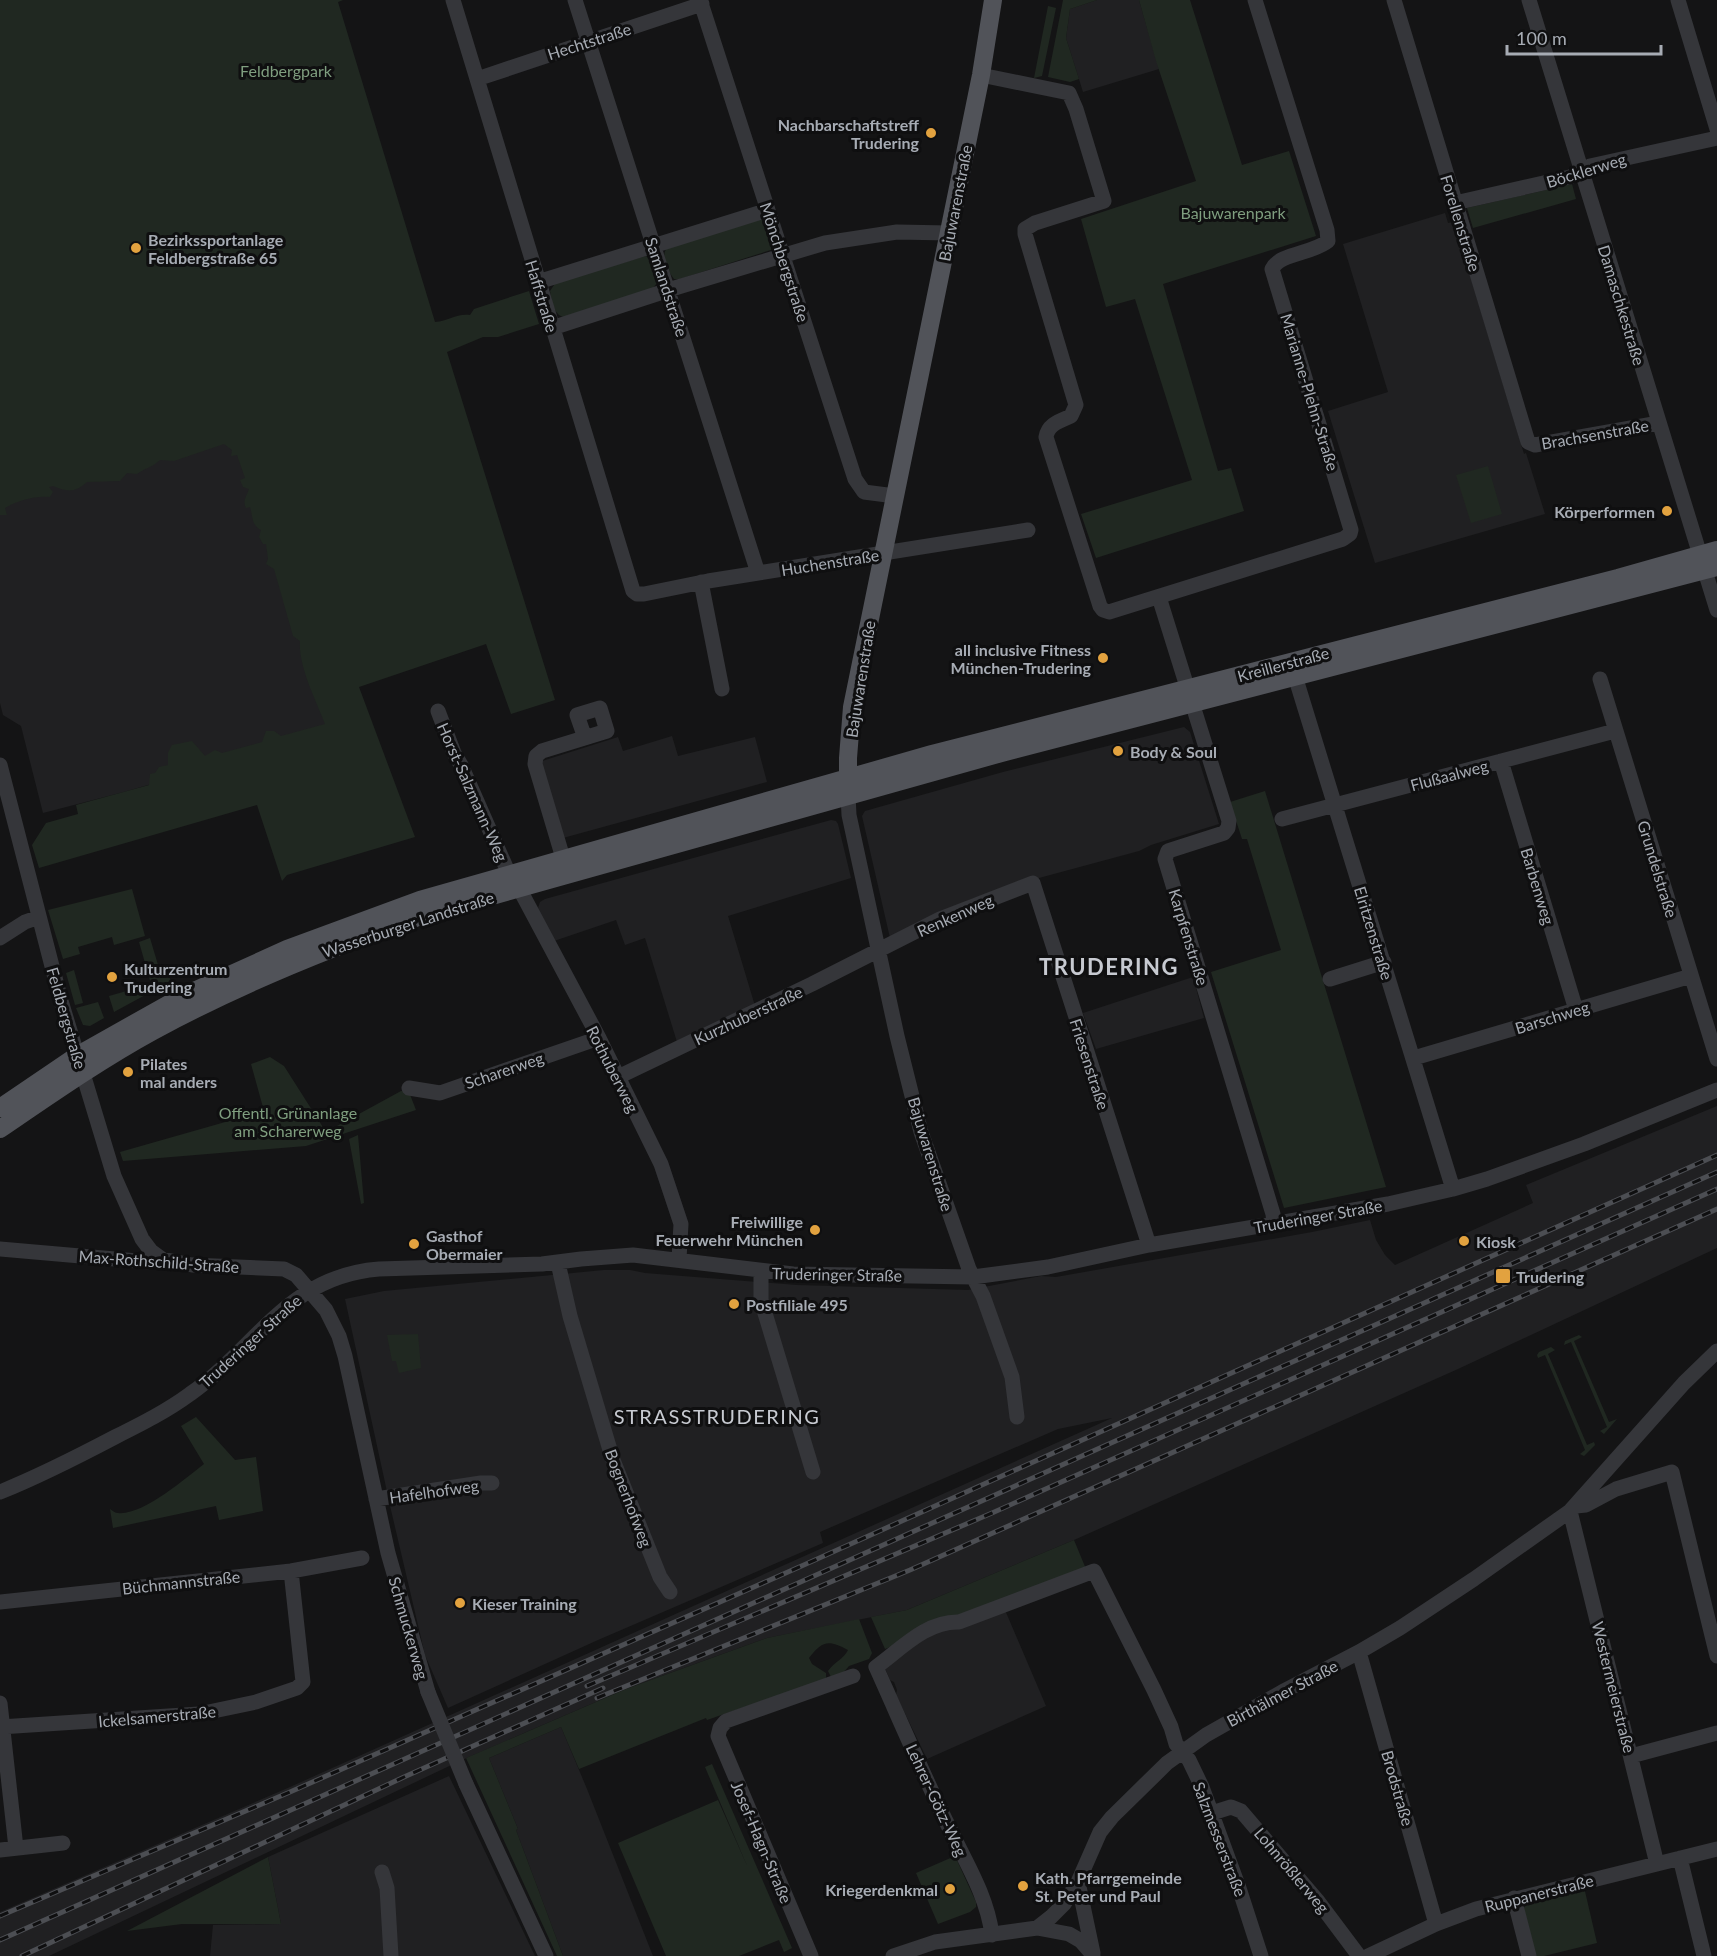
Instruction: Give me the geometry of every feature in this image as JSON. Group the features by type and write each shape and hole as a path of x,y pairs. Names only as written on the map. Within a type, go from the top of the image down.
{"main road":[{"name":"Bajuwarenstraße","path":"848,786 849,723 981,75 993,0"},
{"name":"Kreillerstraße","path":"1190,696 1295,676 1707,564 1717,550"},
{"name":"Kreillerstraße","path":"848,786 1190,696 1618,578 1707,564"},
{"name":"Wasserburger Landstraße","path":"0,1129 84,1073 153,1032 231,992 356,938 514,881 563,858 848,786"},
{"name":"Wasserburger Landstraße","path":"0,1108 78,1055 183,996 287,949 420,900 514,881 848,786"}],"street":[{"name":"Haffstraße","path":"453,0 633,591"},
{"name":"Samlandstraße","path":"575,0 758,573"},
{"name":"Marianne-Plehn-Straße","path":"1160,597 1343,539 1350,534 1351,530 1272,269 1278,260 1320,248 1328,242 1327,230 1256,0"},
{"name":"Forellenstraße","path":"1394,0 1518,413 1528,442 1531,444"},
{"name":"Damaschkestraße","path":"1529,0 1659,423 1707,564 1717,610"},
{"path":"1678,0 1717,129"},
{"name":"Hechtstraße","path":"477,78 701,2"},
{"name":"Mönchbergstraße","path":"701,2 855,479 864,492 895,496"},
{"path":"981,75 1067,92 1072,98 1104,201 1035,223 1025,229 1025,239 1076,405 1071,416 1052,425 1046,437 1100,606 1109,612 1160,597 1190,696"},
{"name":"Böcklerweg","path":"1455,203 1570,177 1590,166 1717,138"},
{"path":"538,282 768,210"},
{"path":"552,328 825,243 897,232 949,233"},
{"name":"Brachsenstraße","path":"1531,444 1659,423"},
{"name":"Huchenstraße","path":"633,591 637,594 644,594 701,582 1028,530"},
{"path":"701,582 722,689"},
{"name":"Elritzenstraße","path":"1295,676 1453,1189"},
{"name":"Grundelstraße","path":"1600,679 1717,1059"},
{"name":"Karpfenstraße","path":"1190,696 1229,821 1228,828 1224,832 1168,851 1165,859 1272,1211 1274,1224"},
{"name":"Horst-Salzmann-Weg","path":"438,711 454,753 514,881"},
{"name":"Flußaalweg","path":"1282,819 1615,731"},
{"path":"563,858 535,764 536,756 542,751 585,738"},
{"name":"Barbenweg","path":"1501,761 1576,1010"},
{"name":"Feldbergstraße","path":"0,765 6,815 39,917 61,1001 114,1176 142,1239 151,1251 162,1259"},
{"name":"Bajuwarenstraße","path":"848,786 849,815 921,1132 937,1183 973,1277 983,1296 1012,1377 1017,1417"},
{"name":"Rothuberweg","path":"514,881 599,1038 661,1164 681,1224 679,1259"},
{"name":"Renkenweg","path":"878,950 950,915 1033,883"},
{"name":"Friesenstraße","path":"1033,883 1149,1245"},
{"path":"0,938 25,922 39,917"},
{"name":"Kurzhuberstraße","path":"618,1077 807,987 878,950"},
{"path":"1330,979 1384,962"},
{"name":"Barschweg","path":"1414,1058 1691,976"},
{"name":"Scharerweg","path":"409,1088 440,1093 599,1038"},
{"name":"Truderinger Straße","path":"0,1492 93,1449 190,1395 289,1305 310,1289 342,1275 367,1270 558,1263 617,1255 679,1259 761,1272 973,1277 1048,1267 1149,1245 1388,1204 1453,1189 1584,1144 1717,1090"},
{"name":"Max-Rothschild-Straße","path":"0,1249 149,1262 162,1259 192,1265 284,1269 296,1275 310,1289"},
{"name":"Bognerhofweg","path":"558,1263 570,1316 613,1460 660,1577 670,1592"},
{"path":"761,1272 761,1300 813,1472"},
{"name":"Schmuckerweg","path":"310,1289 326,1310 339,1336 345,1356 376,1499 407,1623 428,1692 466,1784 546,1956"},
{"name":"Birthälmer Straße","path":"1037,1928 1064,1904 1078,1882 1100,1832 1117,1812 1182,1751 1206,1734 1359,1652 1474,1579 1573,1509 1684,1383 1717,1351"},
{"name":"Birthälmer Straße","path":"1573,1509 1586,1505 1616,1489 1672,1472 1717,1656"},
{"path":"1603,1476 1616,1489"},
{"name":"Hafelhofweg","path":"376,1499 481,1483 492,1484"},
{"name":"Westermeierstraße","path":"1573,1509 1657,1864"},
{"name":"Büchmannstraße","path":"0,1602 291,1570 362,1558"},
{"name":"Ickelsamerstraße","path":"1,1727 199,1714 256,1702 297,1688 303,1682 291,1570"},
{"name":"Salzmesserstraße","path":"876,1667 915,1636 930,1628 948,1622 959,1622 1094,1571 1171,1727 1176,1744 1189,1760 1202,1787 1261,1956"},
{"name":"Brodstraße","path":"1359,1652 1436,1924"},
{"name":"Lehrer-Götz-Weg","path":"876,1667 945,1820 982,1894 990,1915 992,1935"},
{"name":"Josef-Hagn-Straße","path":"811,1956 718,1736 720,1728 726,1721 853,1676"},
{"path":"0,1703 16,1848"},
{"path":"1171,1727 1187,1733 1206,1734"},
{"path":"1632,1756 1717,1733"},
{"name":"Lohnrößlerweg","path":"1212,1813 1231,1807 1241,1811 1311,1892 1359,1956"},
{"path":"0,1850 63,1843"},
{"name":"Ruppanerstraße","path":"1368,1956 1436,1924 1476,1909 1717,1849"},
{"path":"1680,1858 1704,1956"},
{"path":"382,1872 387,1888 391,1956"},
{"path":"1078,1882 1093,1956"},
{"path":"1514,1898 1529,1956"},
{"path":"895,1956 935,1942 1037,1928 1070,1934 1081,1941 1093,1956"}],"shaded area":[{"path":"1097,0 1139,0 1159,69 1083,92 1066,38 1070,9"},
{"path":"1445,213 1448,223 1454,222 1524,454 1526,453 1545,514 1375,563 1328,411 1388,392 1343,244"},
{"path":"228,411 334,731 43,813 21,726 3,715 0,703 0,496 213,424"},
{"path":"1184,727 1190,732 1219,824 1151,845 1139,851 971,899 890,938 862,816 865,811 1003,772"},
{"path":"672,736 678,756 755,737 767,782 563,838 539,762 618,737 623,751"},
{"path":"831,820 838,824 851,878 728,916 755,1006 677,1042 645,938 625,945 616,920 554,941 540,915 538,908 540,902 545,899"},
{"path":"1193,977 1204,1018 1096,1049 1083,1013"},
{"path":"1717,1106 1717,1248 1458,1369 1074,1540 907,1610 767,1638 626,1689 462,1760 49,1956 0,1956 0,1912 290,1787 1112,1418 1058,1429 820,1532 823,1543 598,1640 448,1708 425,1655 345,1299 384,1291 604,1270 630,1270 797,1285 968,1290 1041,1276 1056,1277 1370,1220 1376,1240 1385,1255 1395,1265 1533,1203 1526,1185"},
{"path":"1005,1610 1046,1706 927,1759 896,1695 894,1682 890,1680 884,1666 930,1635"},
{"path":"561,1727 653,1956 563,1956 516,1830 518,1829 489,1758"},
{"path":"449,1776 535,1956 210,1956 213,1925 281,1924 268,1857"}],"green space":[{"name":"Feldbergpark","path":"0,0 343,0 338,2 435,322 470,315 474,309 529,291 539,324 498,337 483,337 447,352 555,700 511,714 486,644 359,687 415,837 287,875 282,881 257,805 39,868 32,845 46,823 78,814 76,805 149,785 150,774 155,773 159,767 168,765 168,753 172,745 192,741 205,756 215,750 222,753 262,742 266,731 274,731 281,736 325,724 305,672 300,641 293,636 274,569 266,564 268,559 266,544 263,544 259,537 261,530 254,523 250,507 246,508 245,505 249,489 243,487 240,480 245,478 237,455 231,456 232,450 224,444 174,461 160,460 137,474 127,473 120,481 87,482 71,490 49,487 53,492 50,497 21,501 5,508 7,515 0,515"},
{"path":"1063,0 1097,0 1070,9 1066,38 1079,79 1070,82 1048,77"},
{"name":"Bajuwarenpark","path":"1139,0 1190,0 1242,165 1289,151 1316,236 1163,284 1218,471 1231,468 1244,511 1096,558 1081,514 1192,480 1135,299 1106,307 1081,219 1196,181 1156,61"},
{"path":"1048,6 1056,8 1042,76 1034,78"},
{"path":"1572,184 1576,199 1473,228 1467,208"},
{"path":"764,216 774,249 674,279 665,260 666,249"},
{"path":"646,256 650,259 657,283 653,288 564,317 555,310 550,291 556,282"},
{"path":"1488,466 1502,514 1471,523 1456,475"},
{"path":"1265,791 1386,1187 1284,1208 1211,972 1281,950 1247,839 1242,839 1230,802"},
{"path":"132,889 145,936 114,945 112,937 78,947 80,954 63,959 48,910"},
{"path":"150,938 161,975 168,974 171,981 114,1012 109,996 151,984 139,942"},
{"path":"74,970 83,1003 75,1005 66,973"},
{"path":"98,1002 104,1018 90,1026 83,1025 76,1008"},
{"name":"Offentl. Grünanlage am Scharerweg","path":"270,1057 284,1066 326,1132 401,1091 409,1092 416,1110 306,1146 123,1161 120,1152 264,1111 251,1064"},
{"path":"358,1135 364,1203 361,1204 349,1139"},
{"path":"418,1334 421,1368 399,1373 396,1361 392,1361 387,1335"},
{"path":"1579,1335 1582,1337 1574,1341 1609,1422 1617,1419 1604,1434 1600,1431 1607,1427 1571,1342 1564,1345 1565,1341"},
{"path":"1551,1347 1555,1350 1548,1354 1587,1445 1594,1442 1595,1445 1584,1456 1580,1454 1585,1450 1545,1355 1538,1358 1537,1355"},
{"path":"196,1417 235,1460 256,1457 263,1511 219,1520 216,1506 113,1528 110,1509 118,1513 139,1509 163,1495 204,1464 181,1426"},
{"path":"1074,1540 1086,1569 885,1649 871,1617 907,1610"},
{"path":"859,1619 872,1653 869,1659 849,1666 843,1673 831,1677 828,1671 848,1650 830,1643 822,1645 809,1658 812,1664 826,1673 826,1679 707,1720 706,1718 579,1769 561,1727 489,1758 518,1829 516,1830 563,1956 557,1956 466,1758 626,1689 767,1638"},
{"path":"712,1764 792,1948 784,1952 779,1940 739,1956 666,1956 618,1843 718,1800 748,1868 705,1767"},
{"path":"955,1856 976,1902 976,1907 970,1912 938,1924 916,1873"},
{"path":"268,1857 281,1924 182,1924 127,1931"},
{"path":"1584,1887 1597,1943 1536,1956 1524,1909 1525,1904"}],"railway":[{"path":"0,1916 290,1792 806,1564 1717,1155"},
{"path":"0,1940 1717,1172"},
{"path":"587,1686 992,1513 1717,1189"},
{"path":"597,1698 910,1570 1717,1209"},
{"path":"22,1956 404,1777 603,1688"}],"place":[{"name":"Nachbarschaftstreff Trudering","path":"931,133"},
{"name":"Bezirkssportanlage Feldbergstraße 65","path":"136,248"},
{"name":"Körperformen","path":"1667,511"},
{"name":"all inclusive Fitness München-Trudering","path":"1103,658"},
{"name":"Body & Soul","path":"1118,751"},
{"name":"Kulturzentrum Trudering","path":"112,977"},
{"name":"Pilates mal anders","path":"128,1072"},
{"name":"Freiwillige Feuerwehr München","path":"815,1230"},
{"name":"Kiosk","path":"1464,1241"},
{"name":"Gasthof Obermaier","path":"414,1244"},
{"name":"Trudering","path":"1503,1276"},
{"name":"Postfiliale 495","path":"734,1304"},
{"name":"Kieser Training","path":"460,1603"},
{"name":"Kath. Pfarrgemeinde St. Peter und Paul","path":"1023,1886"},
{"name":"Kriegerdenkmal","path":"950,1889"}],"district":[{"name":"TRUDERING","path":"1109,966"},
{"name":"STRASSTRUDERING","path":"717,1416"}]}
